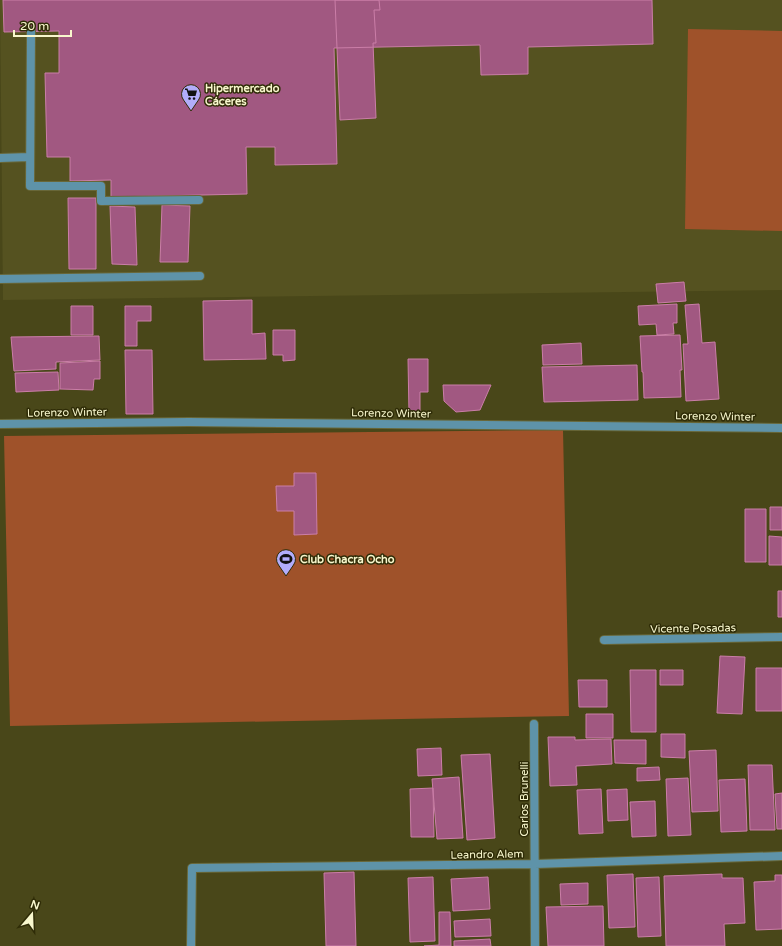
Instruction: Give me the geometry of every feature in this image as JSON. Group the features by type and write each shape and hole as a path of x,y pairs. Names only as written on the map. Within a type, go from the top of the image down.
{"street":[{"path":"31,31 30,186 101,186 101,201 199,200"},
{"path":"0,158 29,157"},
{"path":"0,279 200,276"},
{"name":"Lorenzo Winter","path":"0,424 189,422 782,428"},
{"name":"Vicente Posadas","path":"604,640 782,637"},
{"name":"Carlos Brunelli","path":"534,724 535,946"},
{"name":"Leandro Alem","path":"191,946 192,868 535,864 782,856"}],"shaded area":[{"path":"0,0 782,0 782,290 3,300"},
{"path":"688,29 782,31 782,231 685,229"},
{"name":"Club Chacra Ocho","path":"563,430 569,716 10,726 4,436"}],"building":[{"name":"Hipermercado Cáceres","path":"3,0 652,0 653,44 528,47 528,74 481,75 480,45 334,48 337,164 275,165 275,147 246,147 247,194 111,197 111,180 70,181 70,157 47,157 45,73 59,73 59,31 4,32"},
{"path":"335,0 379,0 380,10 374,10 376,43 373,43 376,118 340,120"},
{"path":"68,198 96,198 96,269 69,269"},
{"path":"162,205 190,206 188,262 160,262"},
{"path":"110,206 135,207 137,265 112,264"},
{"path":"684,282 686,301 658,303 656,284"},
{"path":"252,300 252,334 265,333 266,359 204,360 203,301"},
{"path":"677,304 677,323 673,323 674,334 657,335 656,324 639,325 638,306"},
{"path":"699,304 702,343 715,342 719,399 686,401 683,344 688,344 685,305"},
{"path":"71,306 93,306 93,335 71,335"},
{"path":"125,306 151,306 151,321 137,321 137,346 125,346"},
{"path":"273,330 295,330 295,360 283,361 283,355 273,355"},
{"path":"680,335 682,370 680,370 681,397 644,398 640,336"},
{"path":"99,336 100,360 56,362 56,369 14,371 11,337"},
{"path":"581,343 582,364 543,365 542,345"},
{"path":"125,350 152,350 153,414 126,414"},
{"path":"408,359 428,359 428,392 420,392 420,413 409,414"},
{"path":"100,361 100,379 94,379 93,390 60,389 60,363"},
{"path":"637,365 638,400 544,402 542,367"},
{"path":"58,372 59,390 16,392 15,373"},
{"path":"443,385 491,385 480,410 456,412 444,401"},
{"path":"294,473 316,473 317,534 294,535 294,511 277,511 276,486 294,486"},
{"path":"770,507 782,507 782,530 770,530"},
{"path":"745,509 766,509 766,562 745,562"},
{"path":"769,536 782,537 782,565 769,565"},
{"path":"778,591 782,591 782,617 778,617"},
{"path":"720,656 745,657 742,714 717,713"},
{"path":"756,668 782,668 782,711 756,711"},
{"path":"630,670 656,670 656,732 631,732"},
{"path":"660,670 683,670 683,685 660,685"},
{"path":"578,680 607,680 607,707 579,707"},
{"path":"586,714 613,714 613,738 586,738"},
{"path":"661,734 685,734 685,758 661,757"},
{"path":"548,737 575,737 575,740 611,739 612,764 576,766 577,785 550,786"},
{"path":"614,740 646,740 646,764 615,763"},
{"path":"441,748 442,775 418,776 417,749"},
{"path":"716,750 718,811 692,812 689,751"},
{"path":"490,754 495,838 467,840 461,755"},
{"path":"748,765 772,765 775,830 750,830"},
{"path":"659,767 660,780 637,781 637,768"},
{"path":"459,777 463,838 437,839 432,779"},
{"path":"688,778 691,835 668,836 666,779"},
{"path":"745,779 747,831 721,832 719,780"},
{"path":"433,788 434,837 411,837 410,789"},
{"path":"601,789 603,833 579,834 577,790"},
{"path":"627,789 628,820 608,821 607,790"},
{"path":"782,793 782,829 777,829 775,794"},
{"path":"655,801 656,836 632,837 630,802"},
{"path":"354,872 356,946 326,946 324,873"},
{"path":"633,874 635,927 609,928 607,875"},
{"path":"722,874 722,878 743,878 745,923 724,924 725,946 666,946 664,876"},
{"path":"775,875 782,875 782,929 756,930 754,882 775,881"},
{"path":"433,877 435,941 410,942 408,878"},
{"path":"488,877 490,909 453,911 451,879"},
{"path":"659,877 661,936 638,937 636,878"},
{"path":"588,883 588,904 561,905 560,884"},
{"path":"603,906 604,946 548,946 546,907"},
{"path":"439,912 450,912 451,946 424,946 439,945"},
{"path":"490,919 491,936 455,937 454,921"},
{"path":"490,939 491,946 454,946 454,941"}],"place":[{"name":"Hipermercado Cáceres","path":"191,111"},
{"name":"Club Chacra Ocho","path":"286,576"}]}
